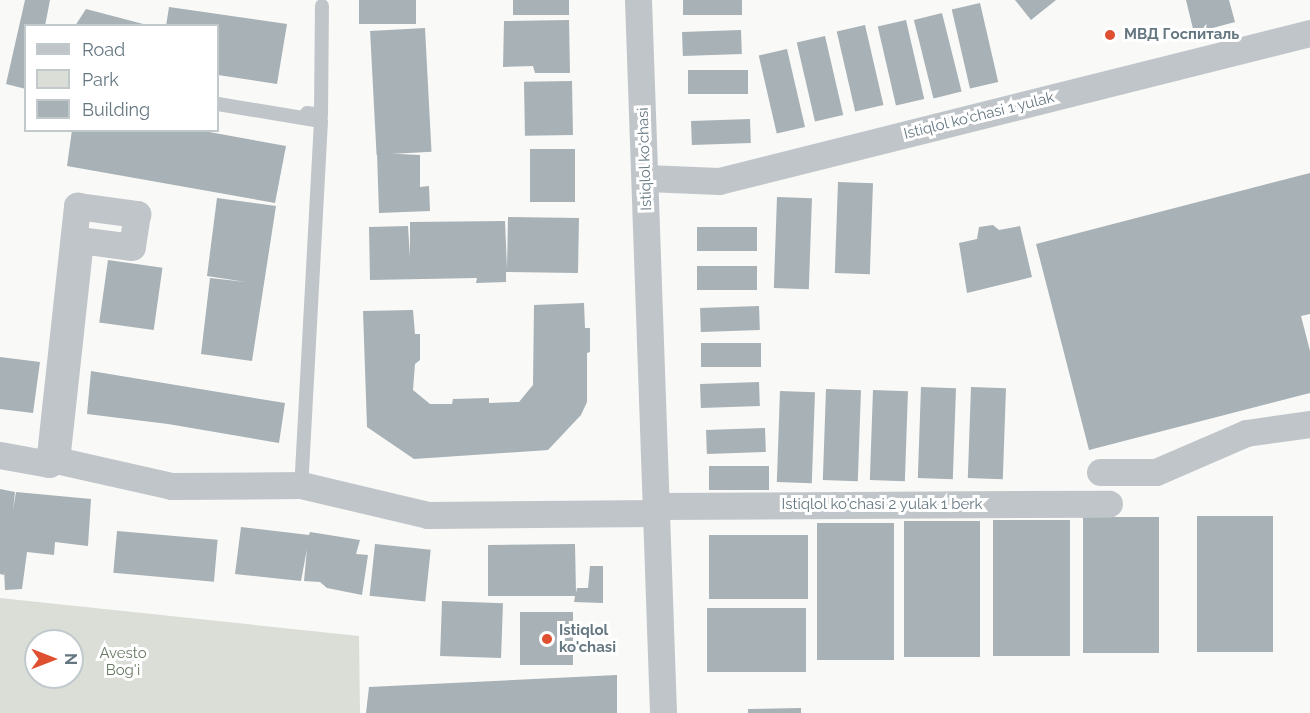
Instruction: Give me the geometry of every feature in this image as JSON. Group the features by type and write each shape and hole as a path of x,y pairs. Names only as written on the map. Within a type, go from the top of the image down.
{"street":[{"name":"Istiqlol ko'chasi","path":"638,0 663,713"},
{"name":"Istiqlol ko'chasi 1 yulak","path":"646,178 719,181 1310,33"},
{"name":"Istiqlol ko'chasi 2 yulak 1 berk","path":"0,455 49,464 77,206 137,214 132,247 80,240 56,460 171,486 301,485 428,515 656,509 1109,504"},
{"path":"1100,472 1156,472 1246,433 1310,424"}],"lane":[{"path":"219,97 321,116 322,6"},
{"path":"219,104 321,121 301,485"}],"green space":[{"name":"Avesto Bog'i","path":"0,598 359,636 360,713 0,713"}],"building":[{"path":"25,0 50,0 45,24 24,24 24,88 6,84"},
{"path":"359,0 416,0 416,24 359,24"},
{"path":"513,0 569,0 569,15 513,15"},
{"path":"683,0 742,0 742,15 683,15"},
{"path":"1015,0 1056,0 1031,20"},
{"path":"1186,0 1229,0 1235,22 1194,33"},
{"path":"980,3 998,82 970,88 952,10"},
{"path":"169,7 287,24 277,84 219,75 219,24 166,24"},
{"path":"86,9 143,24 76,24"},
{"path":"942,13 962,92 933,99 914,20"},
{"path":"569,20 570,73 535,73 533,66 503,67 504,21"},
{"path":"906,20 924,99 896,105 878,27"},
{"path":"865,25 883,105 855,111 837,32"},
{"path":"425,28 431,152 377,155 370,31"},
{"path":"741,30 742,54 683,56 682,32"},
{"path":"825,36 843,115 815,121 797,43"},
{"path":"787,49 805,127 777,133 759,56"},
{"path":"688,70 748,70 748,94 688,94"},
{"path":"572,81 573,135 525,136 524,82"},
{"path":"750,119 751,143 692,145 691,121"},
{"path":"72,132 209,132 286,146 275,203 67,166"},
{"path":"530,149 575,149 575,202 530,202"},
{"path":"377,153 420,155 420,187 429,186 430,211 379,213"},
{"path":"1310,173 1310,314 1301,316 1310,351 1310,393 1089,450 1036,244"},
{"path":"838,182 873,183 870,274 835,273"},
{"path":"777,197 812,198 809,289 774,288"},
{"path":"217,198 276,206 252,361 201,354 210,278 246,282 207,276"},
{"path":"508,217 579,218 578,273 506,272 506,282 476,283 477,278 370,280 369,227 408,226 410,257 410,222 505,221 507,269"},
{"path":"993,225 999,230 1020,226 1032,277 967,293 959,243 977,239 979,227"},
{"path":"697,227 757,227 757,251 697,251"},
{"path":"108,260 162,268 154,330 99,322"},
{"path":"697,266 757,266 757,290 697,290"},
{"path":"584,303 585,328 590,328 590,352 587,353 587,402 581,415 548,450 414,459 367,427 363,311 413,310 415,334 420,334 420,360 415,364 413,390 430,404 452,404 453,399 489,398 489,403 519,402 533,385 534,305"},
{"path":"759,306 760,330 701,332 700,308"},
{"path":"701,343 761,343 761,367 701,367"},
{"path":"0,357 40,362 33,413 0,409"},
{"path":"91,371 285,403 279,443 168,424 87,414"},
{"path":"759,382 760,406 701,408 700,384"},
{"path":"921,387 956,388 953,479 918,478"},
{"path":"971,387 1006,388 1003,479 968,478"},
{"path":"826,389 861,390 858,481 823,480"},
{"path":"873,390 908,391 905,481 870,480"},
{"path":"780,391 815,392 812,483 777,482"},
{"path":"765,428 766,452 707,454 706,430"},
{"path":"709,466 769,466 769,490 709,490"},
{"path":"0,489 15,492 13,510 16,492 91,499 88,546 55,542 54,555 27,552 22,589 5,590 4,570 4,575 0,574"},
{"path":"1197,516 1273,516 1273,652 1197,652"},
{"path":"1083,517 1159,517 1159,653 1083,653"},
{"path":"993,520 1070,520 1070,656 993,656"},
{"path":"904,521 980,521 980,657 904,657"},
{"path":"817,523 894,523 894,660 817,660"},
{"path":"241,527 309,535 310,532 360,540 356,554 368,555 362,595 327,588 320,582 304,581 307,549 301,581 235,574"},
{"path":"117,531 218,540 214,582 113,573"},
{"path":"709,535 808,535 808,599 709,599"},
{"path":"375,544 431,550 425,602 370,596"},
{"path":"575,544 576,593 577,588 588,588 590,566 603,566 603,603 574,602 575,596 488,596 488,545"},
{"path":"442,601 503,603 501,658 440,656"},
{"path":"707,608 806,608 806,672 707,672"},
{"name":"Istiqlol ko'chasi","path":"520,612 573,612 573,665 520,665"},
{"path":"617,675 617,713 366,713 369,687"},
{"path":"801,708 801,713 748,713 748,709"}],"place":[{"name":"МВД Госпиталь","path":"1110,35"},
{"name":"Istiqlol ko'chasi","path":"547,639"}]}
